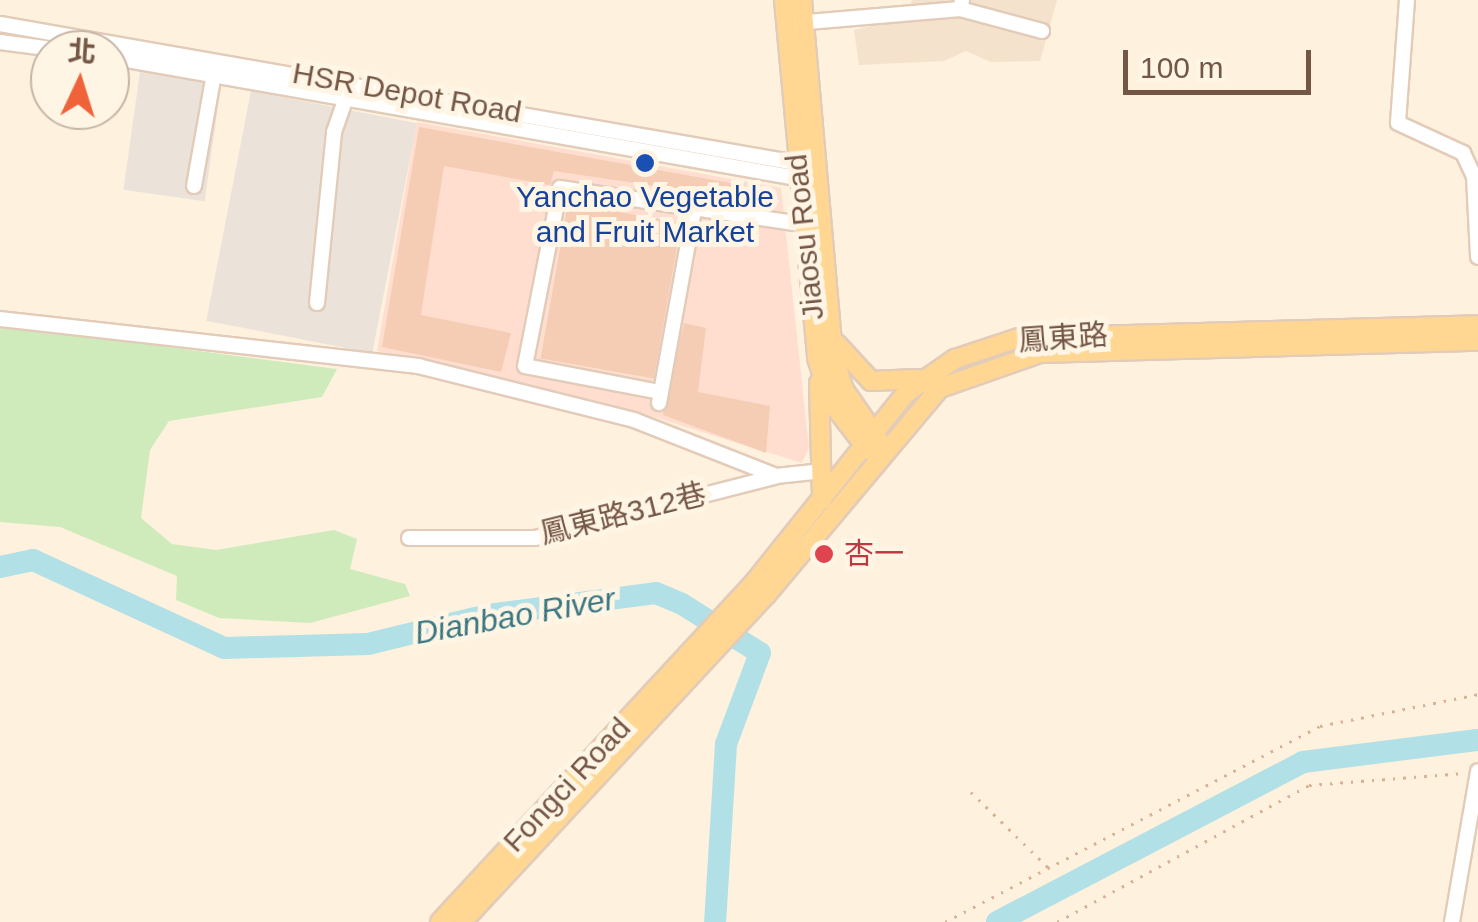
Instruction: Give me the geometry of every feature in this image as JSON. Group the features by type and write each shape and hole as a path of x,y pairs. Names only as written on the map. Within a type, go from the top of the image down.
{"main road":[{"name":"Jiaosu Road","path":"784,0 794,23 812,226 838,379 874,446"},
{"name":"Jiaosu Road","path":"794,23 802,0"},
{"name":"Jiaosu Road","path":"812,226 817,358 832,403 874,446"},
{"path":"828,320 843,358 863,377 895,384 931,372"},
{"name":"鳳東路","path":"760,589 931,372 1019,338 1478,325"},
{"name":"鳳東路","path":"760,589 822,500 874,446 940,388 1008,357 1478,341"},
{"path":"817,358 824,470 822,500"},
{"name":"Fongci Road","path":"440,922 760,589"},
{"name":"Fongci Road","path":"462,922 675,680"}],"street":[{"path":"1407,0 1411,35 1398,123 1463,153 1474,177 1478,256"},
{"path":"794,23 961,5 1042,31"},
{"name":"HSR Depot Road","path":"0,24 350,82 806,173"},
{"path":"0,42 30,46"},
{"path":"194,186 217,58"},
{"name":"HSR Depot Road","path":"130,60 347,100 806,173"},
{"path":"316,303 334,132 350,82"},
{"path":"694,211 659,397 525,366 560,188 812,226"},
{"path":"0,319 418,366 634,420 776,476"},
{"name":"鳳東路312巷","path":"409,538 534,538 776,476 824,470"},
{"path":"1452,922 1478,772"}],"path":[{"path":"945,922 1347,714 1478,694"},
{"path":"1057,922 1309,785 1478,772"},
{"path":"971,792 1052,870"}],"shaded area":[{"path":"912,0 1057,0 1040,61 991,62 966,51 944,61 859,65 854,30 906,17"},
{"path":"140,72 221,83 205,201 123,190"},
{"path":"251,91 417,123 372,353 206,321"},
{"path":"417,122 781,188 809,448 802,463 651,416 377,351"}],"green space":[{"path":"0,325 337,369 322,397 169,421 150,450 141,518 172,544 216,550 334,530 357,539 350,569 405,584 410,596 310,623 219,618 176,600 177,576 60,527 0,522"}],"building":[{"path":"419,127 764,189 762,202 554,171 550,185 444,166 421,315 511,333 501,372 382,347"},
{"path":"568,203 681,223 654,379 541,359"},
{"path":"684,323 706,328 698,392 770,406 766,453 663,415"}],"waterway":[{"name":"Dianbao River","path":"0,567 33,560 224,648 368,644 487,615 656,593 682,604 760,653 726,744 715,922"},
{"name":"Dianbao River","path":"997,922 1303,762 1478,740"}],"place":[{"name":"Yanchao Vegetable and Fruit Market","path":"645,163"},
{"name":"杏一","path":"824,554"}]}
